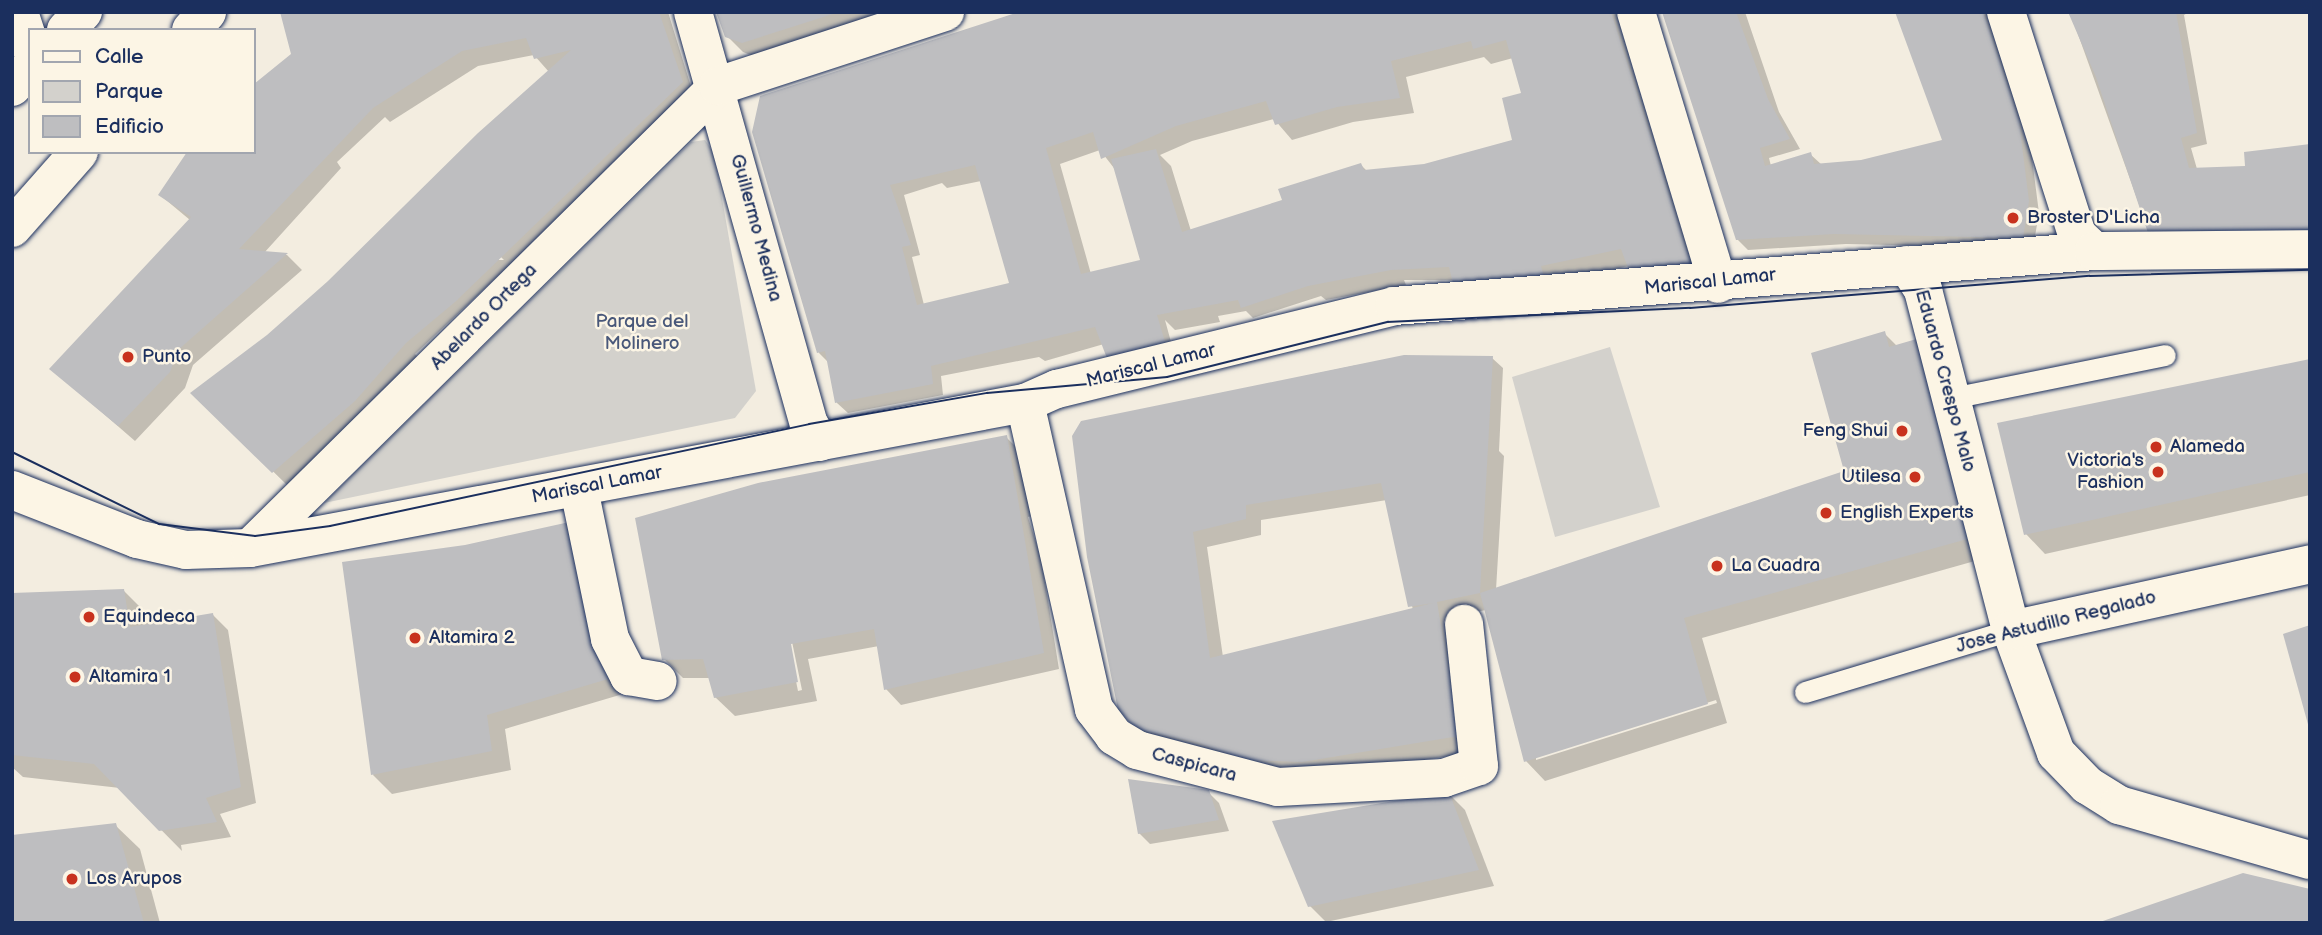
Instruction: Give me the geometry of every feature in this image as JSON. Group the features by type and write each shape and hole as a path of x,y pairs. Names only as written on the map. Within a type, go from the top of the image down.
{"street":[{"path":"19,12 28,39"},
{"path":"68,28 83,12"},
{"path":"193,28 207,12"},
{"name":"Guillermo Medina","path":"694,12 718,86 809,424 821,442"},
{"path":"718,86 945,12"},
{"path":"1636,12 1718,284"},
{"path":"2006,12 2077,235 2095,251"},
{"path":"12,86 28,70"},
{"name":"Abelardo Ortega","path":"250,548 718,86"},
{"path":"12,228 77,154"},
{"name":"Mariscal Lamar","path":"12,490 137,539 186,550 250,548 579,489 1025,403 1057,389 1394,306 1718,284 1907,265 2095,251 2310,248"},
{"name":"Eduardo Crespo Malo","path":"1907,265 1923,290 2011,630 2056,752 2087,785 2119,806 2310,860"},
{"name":"Caspicara","path":"1025,403 1094,709 1114,736 1137,750 1278,787 1444,778 1479,766 1464,624"},
{"path":"579,489 610,639 629,676 658,681"},
{"name":"Jose Astudillo Regalado","path":"2011,630 2310,564"}],"lane":[{"path":"1952,398 2165,355"},
{"name":"Jose Astudillo Regalado","path":"1805,692 2011,630"}],"green space":[{"name":"Parque del Molinero","path":"705,140 714,153 756,391 735,418 324,503 691,142"},
{"path":"1610,347 1660,507 1555,537 1512,377"}],"building":[{"path":"280,12 659,12 683,82 455,302 406,343 355,401 272,473 190,393 267,335 328,281 478,133 571,50 534,59 526,38 462,51 373,108 239,249 288,253 178,350 170,372 118,426 49,369 191,217 158,195 186,154 256,154 256,82 291,54"},
{"path":"716,12 836,13 742,43 725,37"},
{"path":"1019,12 1611,12 1692,268 1631,276 1621,249 1541,266 1545,280 1454,287 1449,267 1391,270 1308,286 1241,308 1238,300 1157,315 1165,342 1108,361 1095,327 931,366 933,384 835,403 825,351 817,353 752,132 760,96","holes":["1506,40 1521,93 1502,98 1512,140 1424,164 1364,170 1361,163 1278,189 1282,200 1182,232 1156,149 1111,159 1140,260 1081,274 1046,148 1093,132 1101,159 1176,126 1266,101 1275,125 1337,107 1400,98 1391,61 1471,41 1473,49","975,165 1009,283 917,305 902,247 911,245 890,185"]},
{"path":"1662,12 1736,12 1768,99 1790,139 1760,148 1765,166 1811,152 1814,164 1861,160 1942,140 1895,12 1983,12 2019,122 2029,201 2023,238 1834,234 1736,240"},
{"path":"2068,12 2176,12 2197,133 2181,138 2189,168 2245,166 2244,152 2310,144 2310,233 2148,233 2096,77"},
{"name":"La Cuadra","path":"1885,331 1889,347 1920,338 1971,538 1684,618 1708,704 1524,762 1480,593 1844,471 1811,353"},
{"path":"1404,355 1493,356 1480,593 1437,602 1459,736 1302,762 1246,760 1197,742 1136,729 1118,710 1087,557 1072,436 1081,421","holes":["1381,483 1408,607 1433,603 1210,658 1193,532 1246,519 1246,505"]},
{"name":"Alameda","path":"2310,359 2310,472 2024,535 1997,423"},
{"path":"1007,435 1044,653 884,690 874,629 791,644 798,682 714,698 703,659 662,660 635,518 758,483"},
{"path":"574,521 608,679 487,715 492,751 371,775 342,562 465,545"},
{"path":"124,589 130,627 213,613 241,787 206,798 217,822 159,831 94,764 12,755 12,593"},
{"path":"2310,625 2310,728 2309,728 2283,634"},
{"path":"1128,779 1209,790 1219,820 1138,834"},
{"path":"1449,792 1479,870 1308,907 1272,821"},
{"name":"Los Arupos","path":"116,823 144,923 12,923 12,835"},
{"path":"2243,873 2310,889 2310,923 2097,923"}],"tram line":[{"path":"12,452 159,524 255,536 330,526 809,424 987,393 1167,377 1388,322 1690,308 2090,276 2310,270"}],"place":[{"name":"Broster D'Licha","path":"2013,218"},
{"name":"Punto","path":"128,357"},
{"name":"Feng Shui","path":"1902,431"},
{"name":"Alameda","path":"2156,447"},
{"name":"Victoria's Fashion","path":"2158,472"},
{"name":"Utilesa","path":"1915,477"},
{"name":"English Experts","path":"1826,513"},
{"name":"La Cuadra","path":"1717,566"},
{"name":"Equindeca","path":"89,617"},
{"name":"Altamira 2","path":"415,638"},
{"name":"Altamira 1","path":"75,677"},
{"name":"Los Arupos","path":"72,879"}]}
